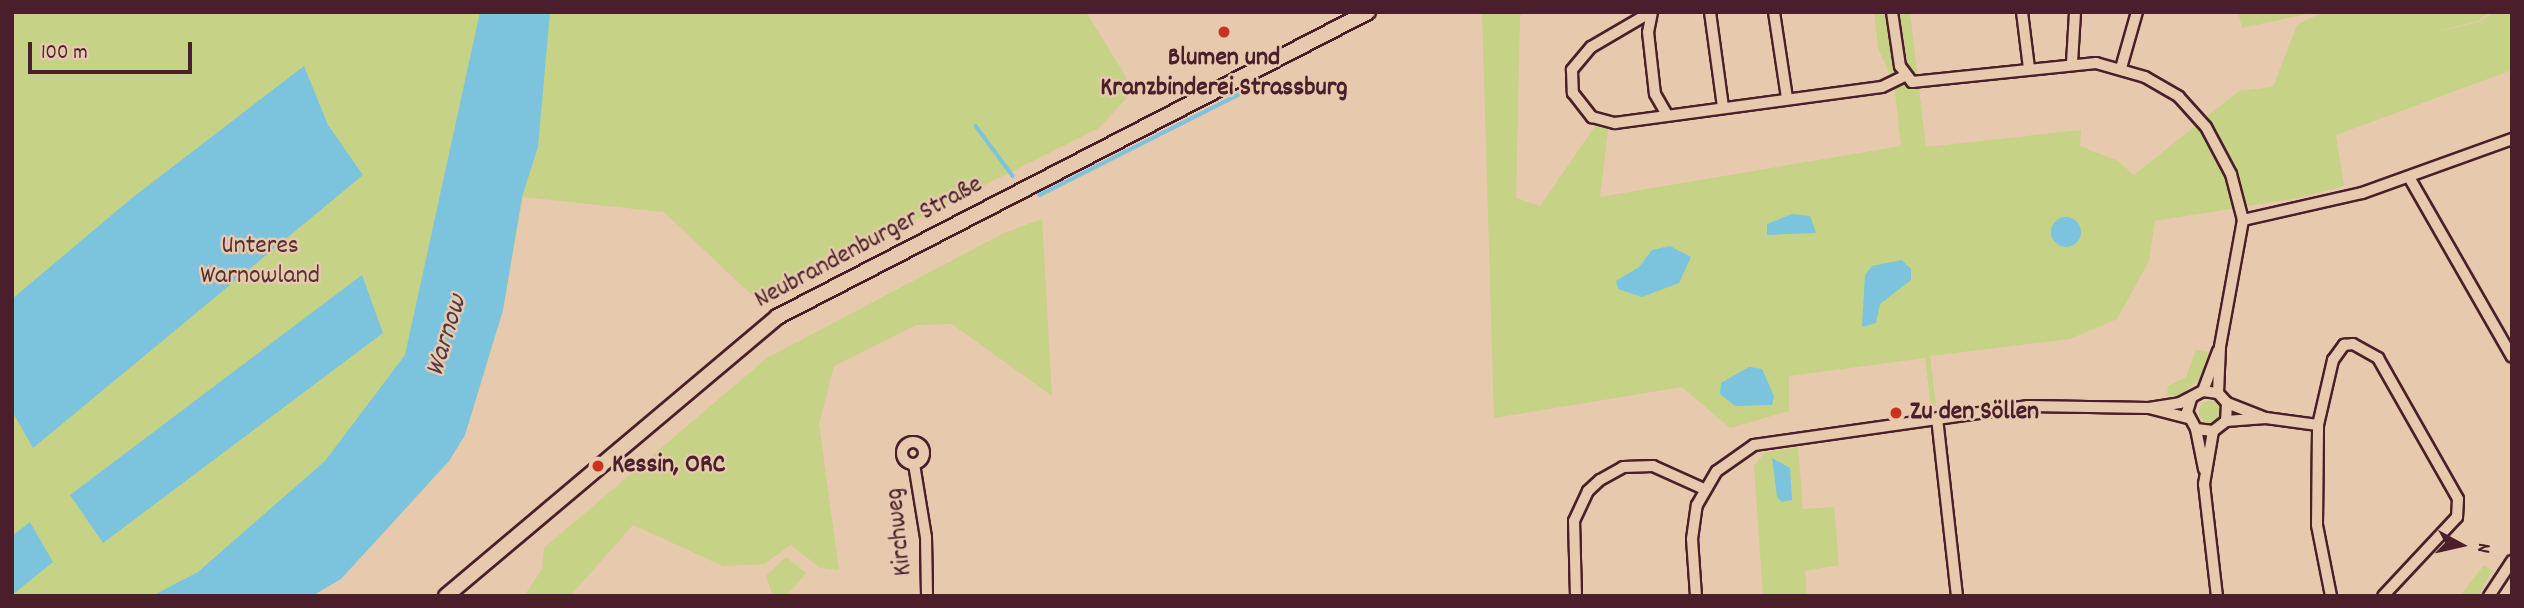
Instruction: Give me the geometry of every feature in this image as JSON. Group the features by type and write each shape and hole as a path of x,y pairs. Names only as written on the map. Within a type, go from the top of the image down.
{"main road":[{"name":"Neubrandenburger Straße","path":"446,596 777,317 1368,12"}],"street":[{"path":"1652,12 1648,32 1655,94 1667,115"},
{"path":"1652,12 1591,47 1572,70 1571,82 1578,104 1600,120 1615,123 1787,97 1882,87 1905,76 1923,84 2072,62 2121,68 2179,97 2206,127 2231,174 2243,219 2220,347 2218,393"},
{"path":"1710,12 1723,107"},
{"path":"1774,12 1787,97"},
{"path":"1892,12 1905,76"},
{"path":"2022,12 2029,68"},
{"path":"2072,62 2075,12"},
{"path":"2121,68 2137,12"},
{"path":"2243,219 2333,202 2512,139"},
{"path":"2410,177 2512,357"},
{"path":"2331,596 2317,525 2318,425 2337,352 2344,345 2362,345 2378,358 2455,489 2457,517 2383,596"},
{"path":"1696,596 1693,519 1704,489 1727,461 1754,445 2028,406 2149,408 2190,400 2203,391 2220,347"},
{"path":"2203,391 2218,393 2227,403 2266,418"},
{"path":"2188,418 2190,400"},
{"path":"2226,421 2227,403"},
{"path":"2149,408 2188,418 2196,429 2204,469 2206,528 2217,596"},
{"path":"1937,418 1957,596"},
{"path":"2204,469 2213,432 2226,421 2266,418 2318,425"},
{"path":"2196,429 2213,432"},
{"name":"Kirchweg","path":"914,464 926,537 927,596"},
{"path":"1576,596 1574,521 1588,491 1600,480 1623,467 1645,465 1665,469 1704,489"},
{"path":"2489,596 2512,562"}],"green space":[{"name":"Unteres Warnowland","path":"12,12 1086,12 1134,90 1099,128 756,299 664,212 523,197 503,310 465,435 449,461 341,579 312,596 12,596"},
{"path":"1482,12 1527,12 1520,16 1516,198 1540,206 1600,119 1609,121 1600,197 1901,146 1894,83 1878,48 1874,12 1910,12 1926,147 2081,130 2080,146 2118,161 2134,175 2239,91 2273,87 2297,25 2323,12 2491,12 2478,21 2419,36 2479,22 2494,12 2512,12 2512,70 2336,135 2344,186 2298,198 2155,221 2149,261 2117,319 2070,339 1930,356 1936,406 1931,406 1925,358 1789,376 1789,411 1730,428 1682,387 1494,418"},
{"path":"2238,12 2316,12 2242,28"},
{"path":"1042,219 1052,396 952,324 916,325 834,366 819,424 839,570 820,568 791,545 764,564 723,566 633,525 570,596 524,596 542,569 544,548 767,358 1004,233"},
{"path":"2196,350 2208,352 2201,378 2179,396 2167,395 2168,386 2186,377"},
{"path":"2210,401 2220,408 2221,412 2214,422 2210,423 2200,416 2199,412 2206,402"},
{"path":"1798,447 1803,509 1834,507 1839,565 1805,571 1807,596 1763,596 1754,466 1764,453"},
{"path":"786,557 806,573 786,596 773,596 766,576"},
{"path":"2484,565 2492,571 2478,596 2460,596"}],"water":[{"name":"Warnow","path":"480,12 550,12 538,147 522,197 503,310 465,435 449,461 341,579 312,596 152,596 198,572 325,461 405,355"},
{"path":"304,66 328,125 363,175 33,448 12,411 12,299 132,198"},
{"path":"1792,214 1810,216 1816,233 1767,235 1767,224"},
{"path":"2066,217 2076,222 2081,232 2076,242 2066,247 2056,242 2051,232 2056,222"},
{"path":"1670,246 1691,257 1679,283 1642,297 1618,289 1616,281 1639,267 1652,250"},
{"path":"1902,260 1911,269 1911,280 1880,304 1876,323 1862,327 1865,275 1872,266"},
{"path":"362,275 383,333 103,543 70,495"},
{"path":"1749,367 1762,369 1774,396 1772,405 1735,406 1720,394 1721,383"},
{"path":"1772,458 1790,468 1792,500 1782,502 1777,497"},
{"path":"30,522 53,562 12,595 12,536"}],"waterway":[{"path":"1037,191 1040,195 1238,95"},
{"path":"976,126 1013,176"}],"place":[{"name":"Blumen und Kranzbinderei Strassburg","path":"1224,32"},
{"name":"Zu den Söllen","path":"1896,413"},
{"name":"Kessin, ORC","path":"598,466"}]}
